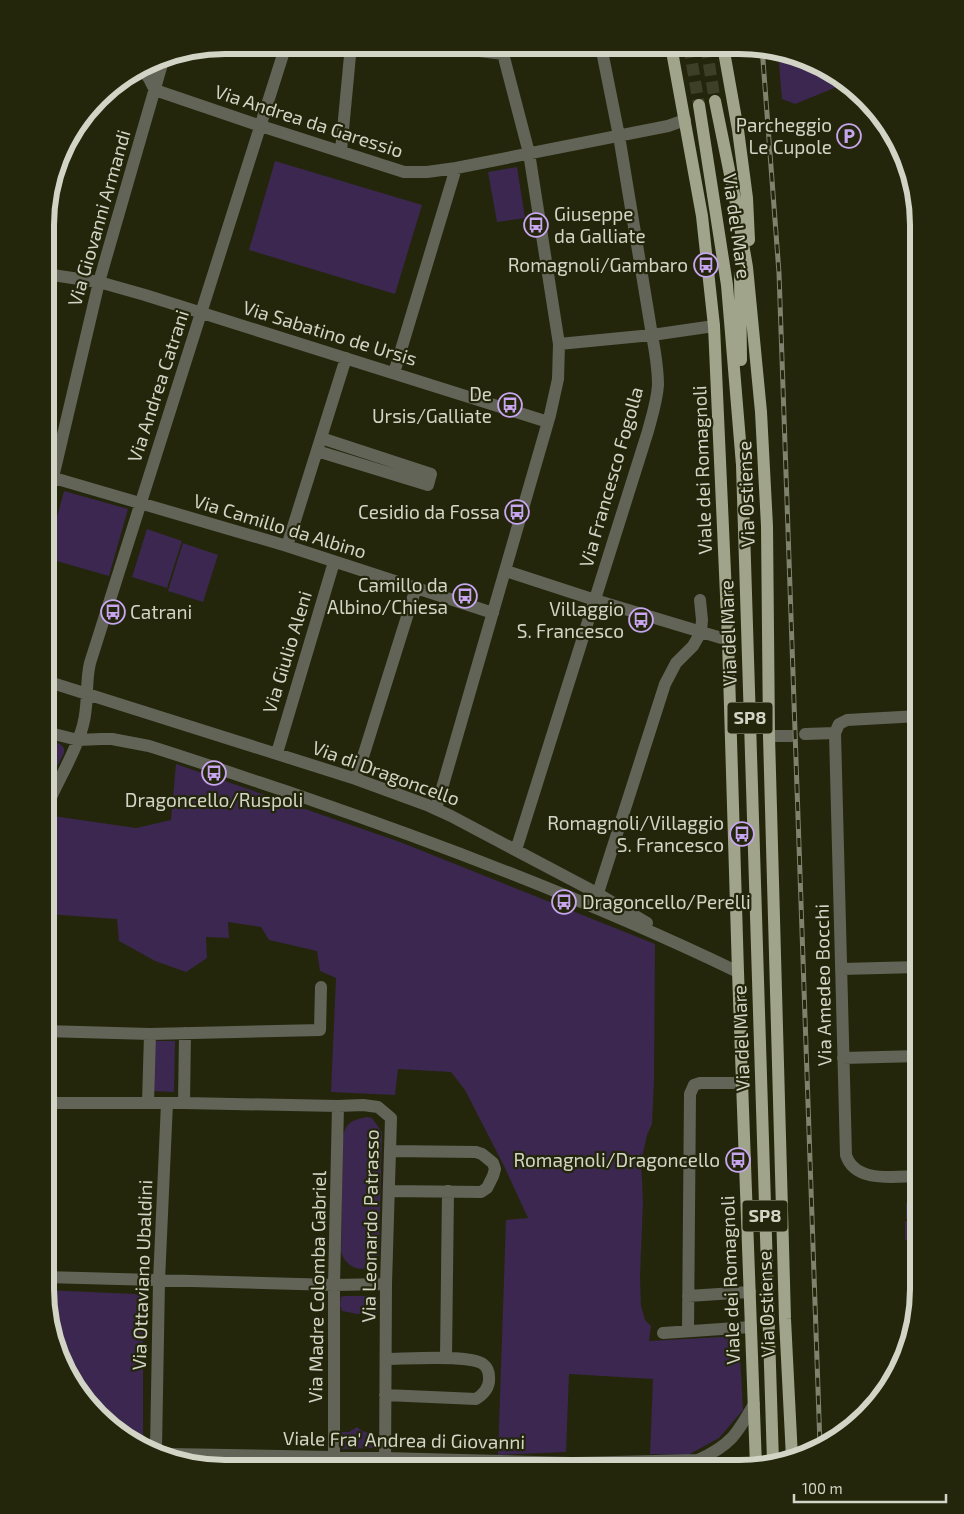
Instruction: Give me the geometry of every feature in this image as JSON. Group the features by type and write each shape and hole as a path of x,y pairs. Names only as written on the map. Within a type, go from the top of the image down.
{"main road":[{"name":"Viale dei Romagnoli","path":"673,54 702,216 714,326 728,640 756,1459"},
{"path":"724,54 738,130 747,198 749,235 747,268"},
{"name":"Via Ostiense","path":"715,101 747,268 759,393 767,526 769,736 785,1319 792,1452"},
{"name":"Via del Mare","path":"699,105 726,285 742,465 773,1457"},
{"path":"728,168 741,293 742,465"}],"street":[{"name":"Via Andrea Catrani","path":"54,792 78,740 85,717 90,663 283,54"},
{"path":"341,151 350,54"},
{"path":"436,808 506,571 548,422 558,379 559,344 529,153 503,54"},
{"name":"Via Francesco Fogolla","path":"516,850 648,431 656,399 658,379 652,335 604,54"},
{"name":"Via Giovanni Armandi","path":"54,468 99,282 161,66"},
{"path":"147,73 155,90"},
{"name":"Via Andrea da Garessio","path":"155,90 404,172 427,172 456,168 668,126 685,120"},
{"path":"394,373 456,168"},
{"name":"Via Sabatino de Ursis","path":"54,275 99,282 202,312 548,422"},
{"path":"559,344 652,335 714,326"},
{"path":"287,546 346,358"},
{"path":"317,450 428,485 431,474 321,438"},
{"name":"Via Camillo da Albino","path":"54,485 139,504 287,546 493,613"},
{"name":"Via Giulio Aleni","path":"277,753 334,562"},
{"path":"506,571 728,640"},
{"path":"356,779 416,588"},
{"path":"598,893 665,684 672,669 693,646 701,632 700,600"},
{"name":"Via di Dragoncello","path":"54,684 277,753 436,808 598,893 692,950"},
{"path":"805,734 835,733 838,724 847,720 910,716"},
{"name":"Via Amedeo Bocchi","path":"835,733 846,1150 850,1163 857,1170 869,1175 910,1176"},
{"name":"Via di Dragoncello","path":"54,734 78,740 101,738 137,743 212,766 455,851 573,898 738,972"},
{"path":"769,736 791,736"},
{"path":"841,969 910,967"},
{"path":"54,1031 150,1034 320,1030 321,987"},
{"path":"184,1103 185,1033"},
{"path":"148,1103 150,1034"},
{"path":"843,1058 910,1056"},
{"path":"688,1331 690,1094 694,1085 700,1082 742,1083"},
{"name":"Via Leonardo Patrasso","path":"54,1103 363,1105 378,1107 391,1118 386,1284 385,1460"},
{"name":"Via Ottaviano Ubaldini","path":"156,1446 159,1281 167,1103"},
{"name":"Via Madre Colomba Gabriel","path":"334,1460 334,1286 338,1106"},
{"path":"389,1191 481,1192 487,1188 495,1169 493,1163 482,1154 476,1152 391,1151"},
{"path":"446,1358 448,1191"},
{"path":"54,1277 334,1286 386,1284"},
{"path":"688,1296 750,1292"},
{"path":"663,1333 751,1326"},
{"path":"385,1395 476,1399 485,1392 489,1380 487,1368 470,1358 386,1359"},
{"name":"Viale Fra' Andrea di Giovanni","path":"698,1460 719,1450 737,1433 754,1404"},
{"name":"Viale Fra' Andrea di Giovanni","path":"184,1455 293,1460"}],"shaded area":[{"path":"779,59 805,67 839,86 795,104 782,99"},
{"path":"275,161 422,205 395,294 249,250"},
{"path":"517,167 525,218 497,222 488,172"},
{"path":"64,491 128,509 109,576 54,560 54,528"},
{"path":"147,529 182,541 167,588 132,577"},
{"path":"183,543 218,555 203,602 168,591"},
{"path":"54,742 64,748 64,753 54,772"},
{"path":"176,764 400,842 655,944 652,1124 647,1135 641,1162 643,1201 640,1277 641,1306 645,1320 651,1326 649,1341 739,1336 743,1410 719,1438 688,1455 650,1454 653,1379 569,1374 566,1452 498,1455 506,1220 528,1218 465,1090 451,1072 398,1069 395,1095 331,1092 336,978 320,971 317,951 269,940 261,927 228,922 229,938 206,937 207,958 186,972 155,961 119,941 117,919 54,915 54,816 136,828 171,820"},
{"path":"153,1041 175,1041 174,1092 152,1091"},
{"path":"367,1117 372,1118 382,1132 379,1254 371,1266 360,1269 348,1264 341,1252 343,1138 346,1128 350,1123"},
{"path":"906,1203 910,1203 910,1219 906,1219"},
{"path":"905,1221 910,1221 910,1240 905,1240"},
{"path":"908,1242 910,1242 910,1257 908,1257"},
{"path":"908,1260 910,1260 910,1275"},
{"path":"908,1278 910,1278 910,1296 908,1296"},
{"path":"54,1290 135,1294 143,1297 143,1439 121,1425 104,1410 77,1375 67,1355 57,1322"},
{"path":"376,1296 378,1299 378,1311 376,1313 357,1314 342,1311 340,1305 341,1297"},
{"path":"357,1427 362,1431 374,1434 376,1438 375,1448 343,1449 339,1446 339,1435 342,1432 349,1432"}],"tunnel":[{"path":"690,54 699,105"},
{"path":"707,54 715,101"}],"railway":[{"path":"763,55 779,273 820,1440"}],"place":[{"name":"Parcheggio Le Cupole","path":"849,136"},
{"name":"Giuseppe da Galliate","path":"536,225"},
{"name":"Romagnoli/Gambaro","path":"706,265"},
{"name":"De Ursis/Galliate","path":"510,405"},
{"name":"Cesidio da Fossa","path":"517,512"},
{"name":"Camillo da Albino/Chiesa","path":"465,596"},
{"name":"Catrani","path":"113,612"},
{"name":"Villaggio S. Francesco","path":"641,620"},
{"name":"Dragoncello/Ruspoli","path":"214,773"},
{"name":"Romagnoli/Villaggio S. Francesco","path":"742,834"},
{"name":"Dragoncello/Perelli","path":"564,902"},
{"name":"Romagnoli/Dragoncello","path":"738,1160"}]}
